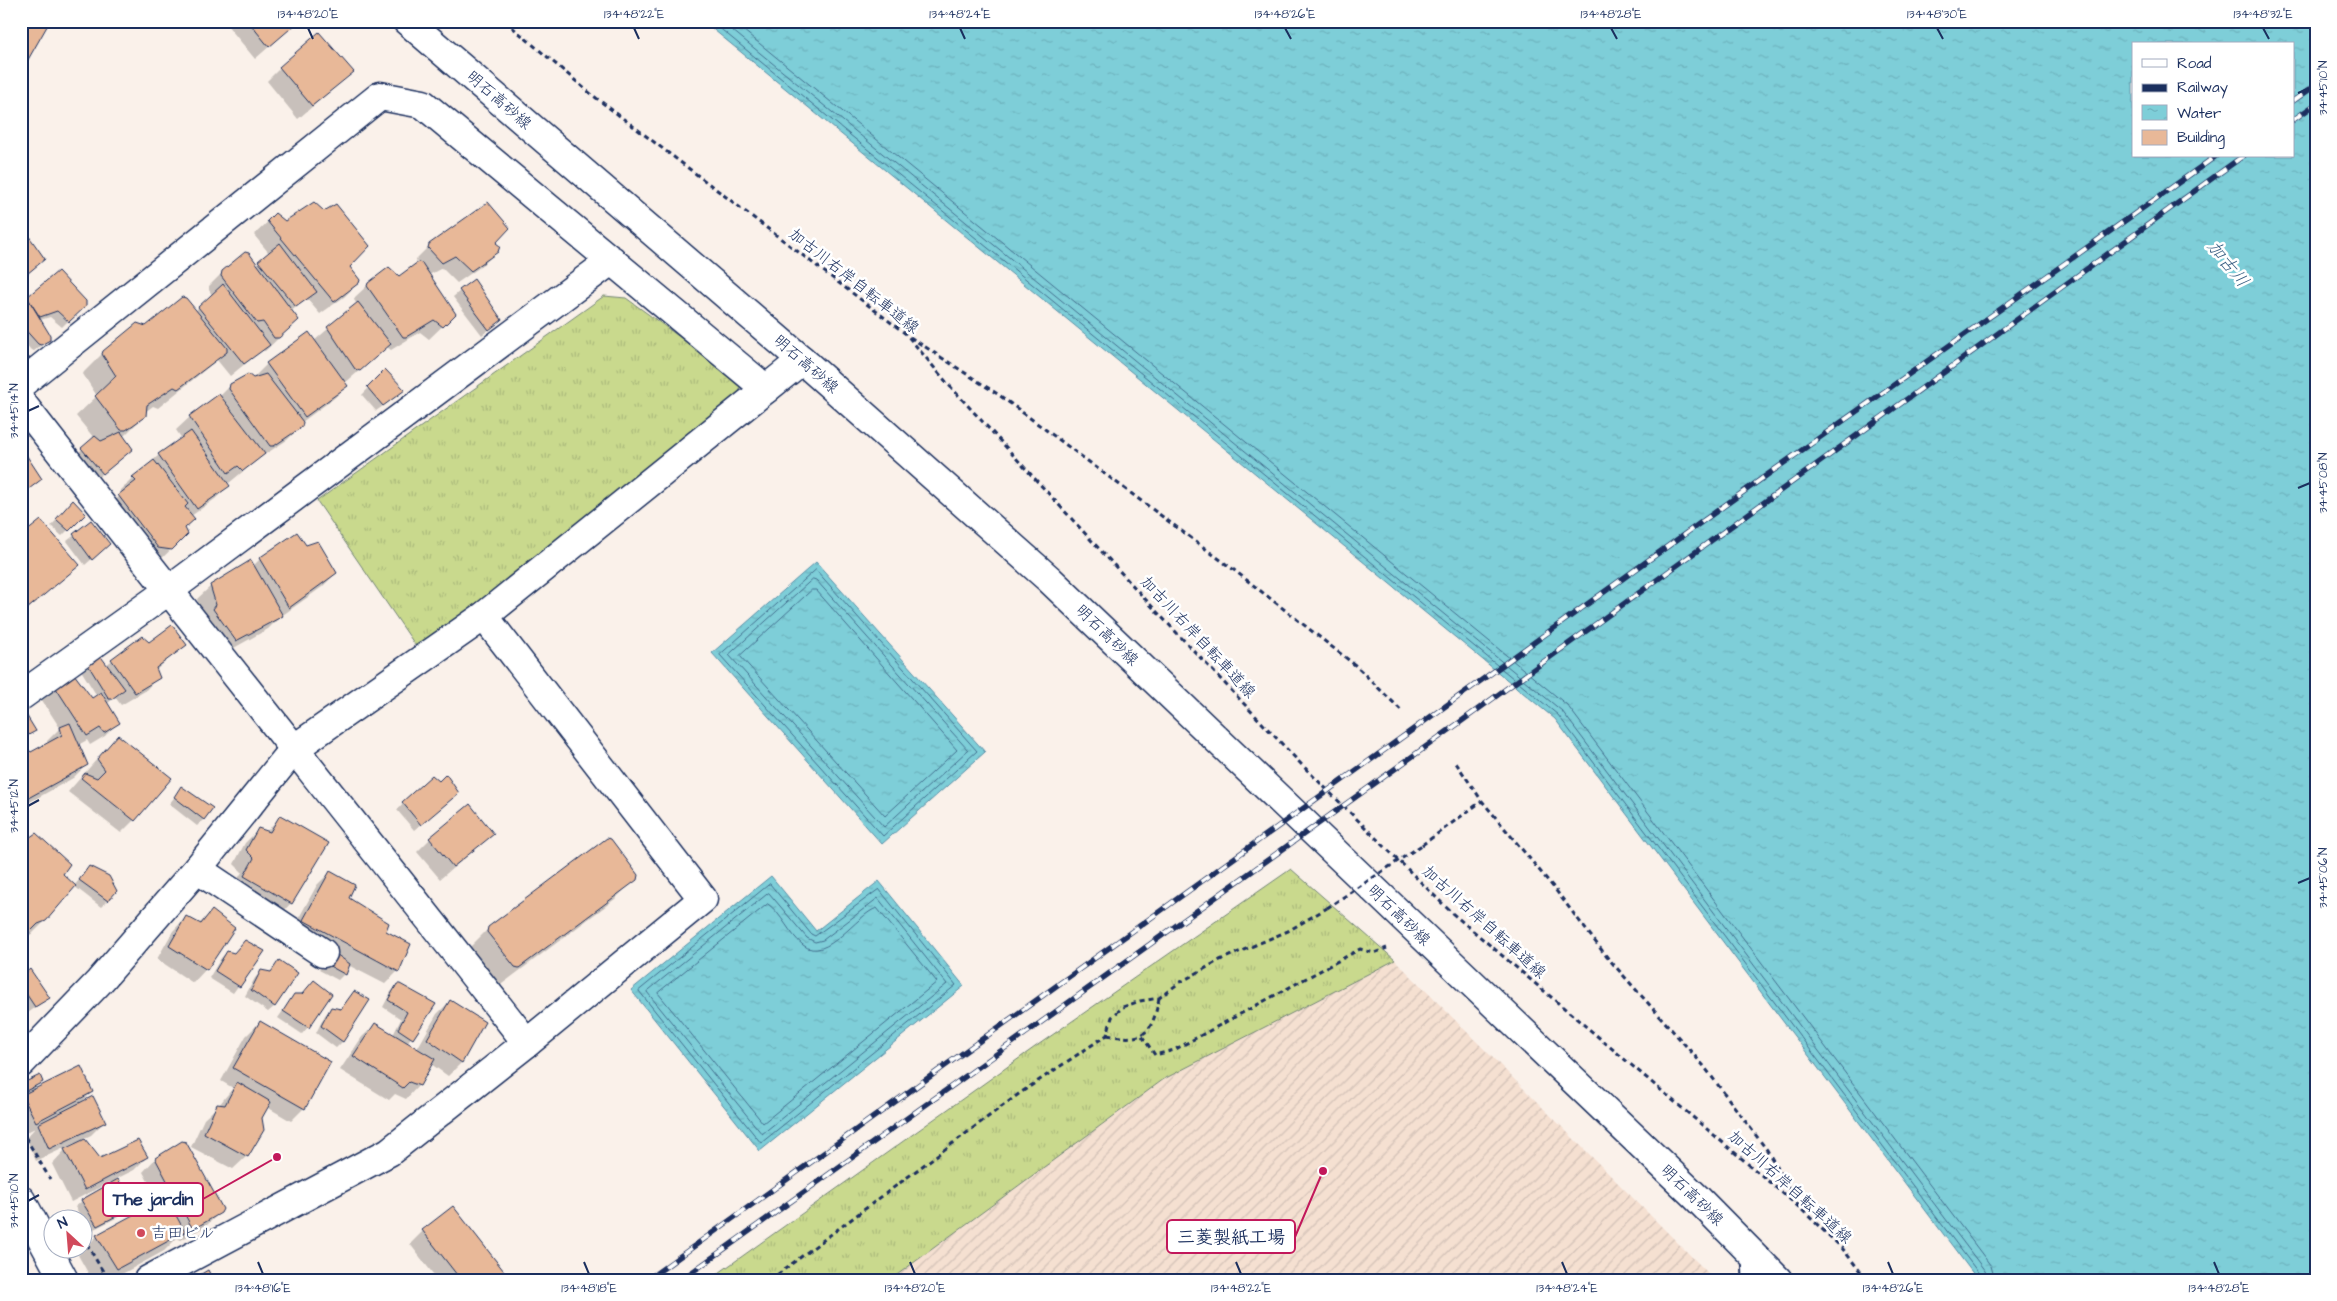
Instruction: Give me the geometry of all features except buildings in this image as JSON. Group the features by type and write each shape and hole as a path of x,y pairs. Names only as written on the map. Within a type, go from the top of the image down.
{"street":[{"name":"明石高砂線","path":"407,21 802,360 1049,579 1778,1280"},
{"path":"21,384 380,96 423,104 766,389"},
{"path":"21,696 168,591 612,260"},
{"path":"21,1062 99,982 197,868 296,748 484,616 802,360"},
{"path":"21,402 168,591 296,748 527,1043"},
{"path":"148,1280 389,1152 527,1043 703,899 484,616"},
{"path":"197,868 323,953"},
{"path":"21,1200 64,1280"}],"lane":[{"path":"1750,1251 1750,1280"}],"path":[{"name":"加古川右岸自転車道線","path":"505,21 591,94 906,334 948,384 1158,613 1301,764 1452,913 1800,1208 1842,1248 1867,1280"},
{"path":"906,334 999,395 1234,570 1355,665 1402,711"},
{"path":"1456,763 1482,801 1554,888 1606,957 1703,1065 1767,1150 1800,1208"},
{"path":"770,1280 1020,1093 1107,1035 1112,1017 1123,1007 1140,1001 1159,998 1179,983 1220,960 1288,931 1327,908 1422,845 1482,801"},
{"path":"1142,1036 1155,1055 1174,1050 1360,949 1374,953 1390,947"},
{"path":"1107,1035 1128,1039 1142,1036 1155,1021 1159,998"},
{"path":"21,1130 54,1186"},
{"path":"92,1253 108,1280"}],"shaded area":[{"path":"1395,960 1715,1280 890,1280 1164,1079"}],"green space":[{"path":"604,296 626,298 740,381 740,398 418,649 317,501"},
{"path":"1291,869 1395,960 1164,1079 890,1280 709,1280 1035,1047"}],"water":[{"name":"加古川","path":"703,21 2316,21 2316,1280 1978,1280 1555,719"},
{"path":"816,562 985,752 882,844 712,653"},
{"path":"771,876 816,931 879,881 964,986 760,1151 631,990"}],"railway":[{"path":"2294,100 2316,85"},
{"path":"2294,119 2316,104"},
{"path":"647,1280 1760,480 2213,158"},
{"path":"681,1280 1459,723 2240,158"}],"place":[{"name":"The jardin","path":"277,1157"},
{"name":"三菱製紙工場","path":"1323,1171"},
{"name":"吉田ビル","path":"141,1233"}]}
